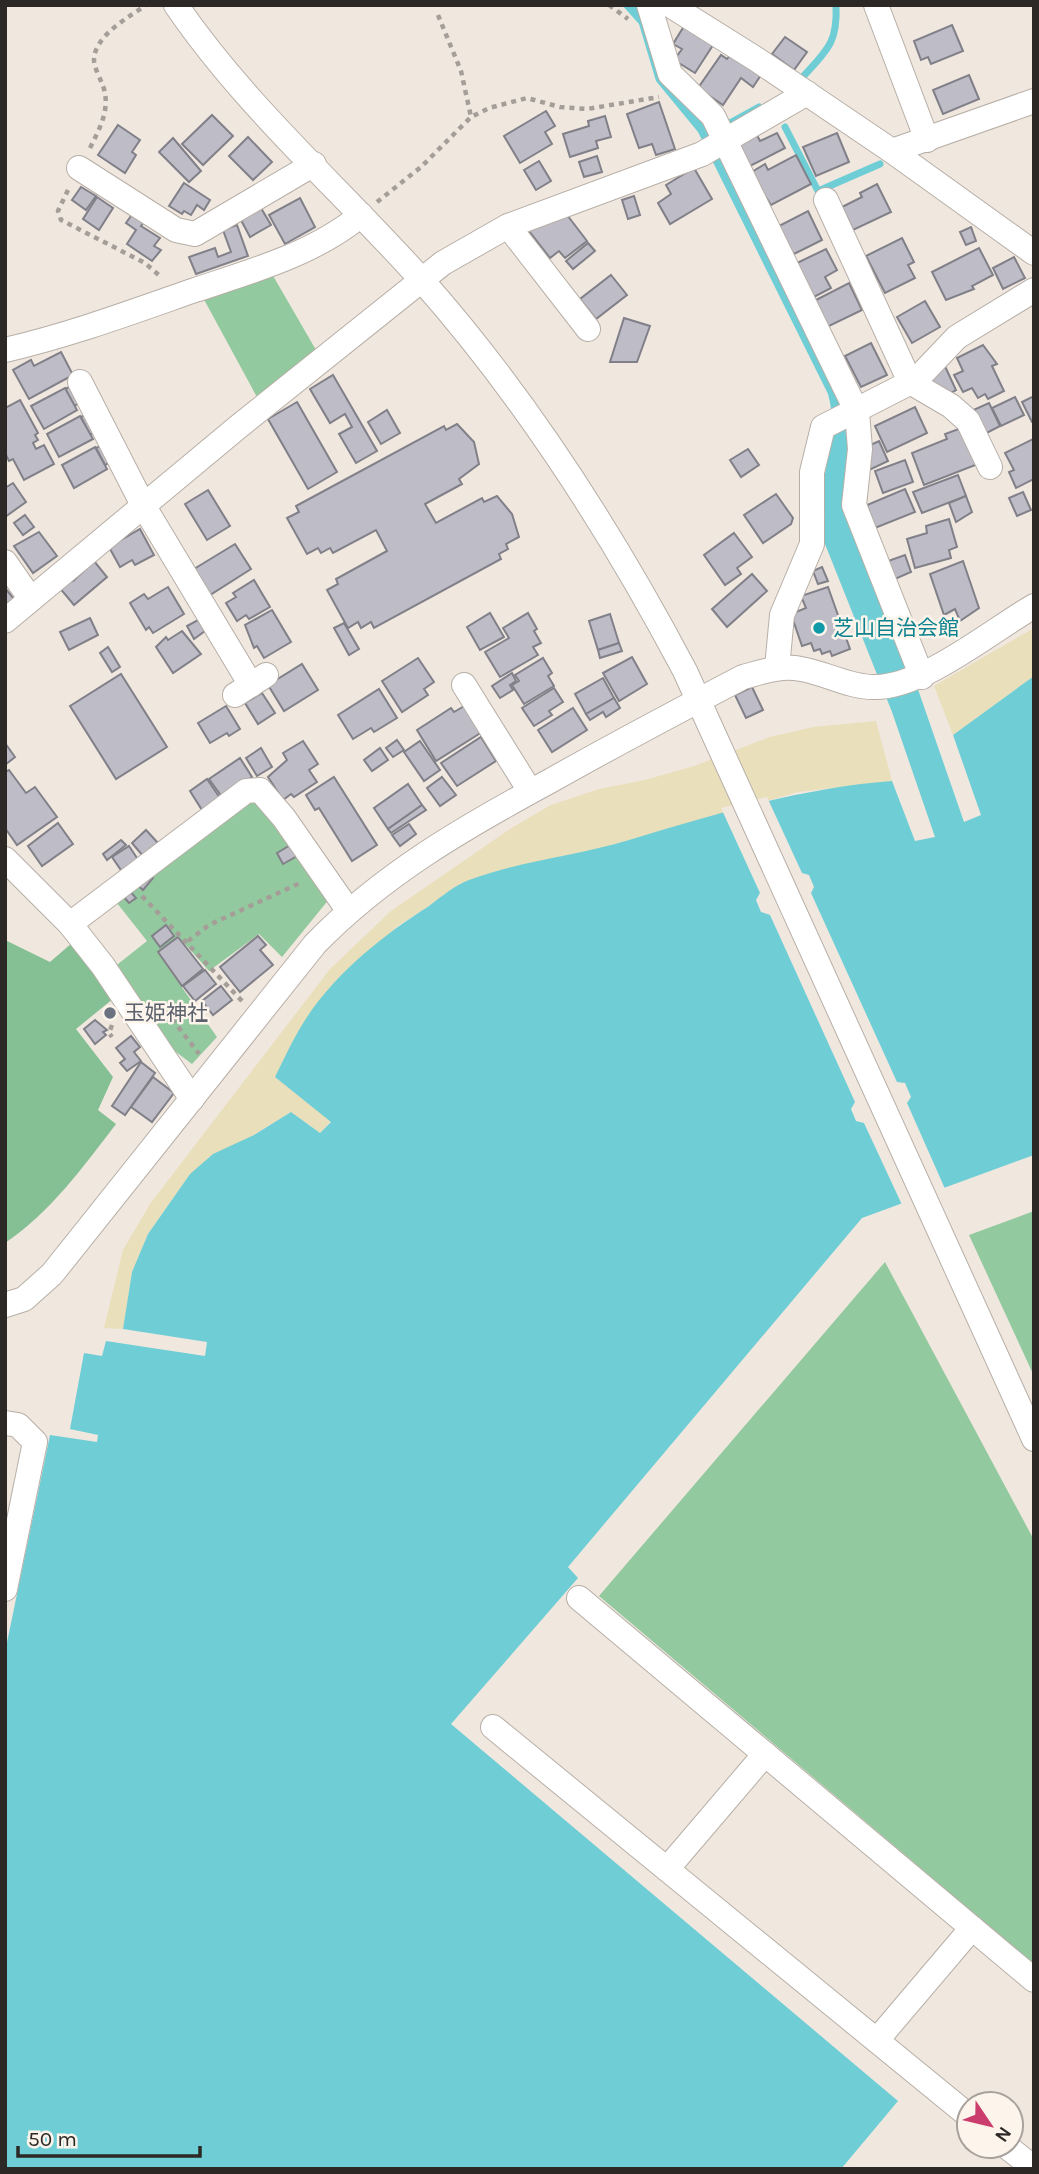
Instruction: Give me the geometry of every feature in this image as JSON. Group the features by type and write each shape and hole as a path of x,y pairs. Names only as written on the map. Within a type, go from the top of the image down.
{"street":[{"path":"176,5 208,52 421,279 511,393 597,516 663,629 1034,1439"},
{"path":"649,5 670,74 713,117 727,141 857,412 860,449 854,505 922,677"},
{"path":"670,5 807,93 1034,253"},
{"path":"876,5 927,140"},
{"path":"5,621 421,279 508,226 702,154 807,93"},
{"path":"892,151 1034,101"},
{"path":"79,168 176,230 195,234 314,164"},
{"path":"826,200 910,382 951,406 968,421 990,467"},
{"path":"5,350 63,336 266,268 348,226 361,215"},
{"path":"508,226 588,329"},
{"path":"777,668 782,615 811,544 812,472 823,427 830,421 857,412 910,382 957,337 1034,290"},
{"path":"80,382 143,505 251,685"},
{"path":"5,562 30,598"},
{"path":"5,1305 24,1299 52,1274 315,944 348,910 401,869 536,788 743,677 777,668 799,668 871,687 897,686 922,677 1034,606"},
{"path":"475,690 536,788"},
{"path":"70,925 246,791 260,790 278,810 320,874 348,910"},
{"path":"5,859 70,925 103,967 192,1099"},
{"path":"5,1423 18,1425 35,1441 5,1589"},
{"path":"579,1598 1034,1980"},
{"path":"493,1727 955,2104"},
{"path":"667,1869 765,1754"},
{"path":"877,2040 972,1928"}],"path":[{"path":"146,5 107,33 97,51 94,60 107,96 103,121 58,211 61,220 145,263 176,297"},
{"path":"438,15 461,71 471,117"},
{"path":"361,215 421,167 471,117 489,107 527,98 560,107 587,109 664,95"},
{"path":"187,942 209,925 320,874"},
{"path":"126,882 187,942 246,1006"},
{"path":"158,1001 204,1061"},
{"path":"109,1022 113,1027 108,1033 112,1037"}],"green space":[{"path":"272,274 316,350 258,399 201,294"},
{"path":"256,796 330,898 282,957 259,934 209,971 178,936 157,952 217,1037 192,1064 168,1046 113,968 147,941 113,898"},
{"path":"5,940 50,962 72,943 114,998 76,1029 113,1077 98,1110 116,1124 51,1204 5,1243"},
{"path":"1034,1211 1034,1376 969,1235"},
{"path":"885,1262 1034,1540 1034,1964 599,1596"}],"sand":[{"path":"1034,628 1034,676 953,735 934,686"},
{"path":"876,721 892,781 798,792 576,855 467,881 399,925 341,977 275,1077 331,1121 320,1133 291,1112 190,1174 148,1234 132,1272 123,1329 104,1328 123,1250 150,1204 330,969 391,911 513,827 551,805 599,789 694,766 770,737 813,727"}],"water":[{"path":"622,5 640,5 847,403 852,467 904,649 964,822 981,815 953,735 1034,676 1034,1155 862,1218 568,1567 578,1578 451,1724 898,2101 841,2169 5,2169 5,1652 50,1435 97,1442 98,1435 70,1429 84,1353 102,1356 106,1341 205,1356 207,1342 123,1329 132,1272 148,1234 190,1174 213,1154 254,1135 291,1112 320,1133 331,1122 275,1077 296,1036 325,993 356,960 392,931 464,882 508,868 609,846 759,803 858,784 892,781 915,841 935,837 892,712 823,539 824,482 832,424 828,394 698,132 656,81 639,24"}],"pier":[{"path":"767,797 802,873 809,875 814,887 811,893 897,1082 905,1083 911,1097 907,1103 946,1191 903,1207 864,1123 856,1121 851,1109 855,1102 770,915 761,912 756,900 760,893 721,808"}],"building":[{"path":"686,23 715,42 695,73 674,60 682,49 673,44"},
{"path":"952,25 963,51 931,64 928,57 921,60 914,41"},
{"path":"785,37 807,52 794,70 772,54"},
{"path":"733,51 763,72 753,87 741,78 723,105 698,88 721,55 727,59"},
{"path":"969,75 979,99 943,114 933,90"},
{"path":"659,102 675,149 656,155 652,144 639,148 627,114"},
{"path":"546,111 555,126 545,132 552,144 520,163 504,136"},
{"path":"212,115 233,136 203,165 182,144"},
{"path":"605,116 611,137 596,141 598,148 570,157 563,134 589,126 588,121"},
{"path":"118,125 140,140 132,152 136,155 125,173 98,155"},
{"path":"777,133 785,148 748,167 736,146 757,135 760,141"},
{"path":"837,133 849,162 816,176 803,147"},
{"path":"248,137 272,162 253,180 229,156"},
{"path":"173,138 201,171 189,182 159,152"},
{"path":"796,155 811,184 771,205 750,173 765,164 768,170"},
{"path":"597,156 602,172 584,177 579,162"},
{"path":"539,161 551,181 536,190 524,170"},
{"path":"694,168 712,199 670,224 658,203 671,194 666,185"},
{"path":"184,183 210,200 204,210 197,205 191,215 184,211 182,214 169,206"},
{"path":"877,184 891,212 853,230 842,207 862,197 860,193"},
{"path":"81,187 96,196 86,210 72,200"},
{"path":"634,196 640,215 628,219 622,200"},
{"path":"97,197 113,208 99,230 83,219"},
{"path":"300,198 315,227 285,244 269,215"},
{"path":"261,208 271,225 250,237 241,220"},
{"path":"564,211 587,241 565,258 559,251 550,258 529,231"},
{"path":"808,211 822,240 792,255 779,226"},
{"path":"133,213 145,221 141,226 160,238 154,246 161,250 152,261 127,244 136,230 126,223"},
{"path":"237,225 248,256 196,274 189,257 215,248 218,257 231,252 223,230"},
{"path":"971,227 976,241 966,245 960,232"},
{"path":"902,238 914,262 908,265 915,278 885,293 866,256"},
{"path":"588,243 595,251 573,269 566,261"},
{"path":"979,248 993,275 972,286 974,289 946,300 932,272"},
{"path":"826,249 837,270 825,277 831,288 812,298 795,264"},
{"path":"1014,257 1025,278 1003,289 993,268"},
{"path":"611,275 627,295 596,319 580,299"},
{"path":"849,283 862,310 827,327 814,301"},
{"path":"925,301 940,327 912,343 897,317"},
{"path":"624,318 650,326 637,362 610,362"},
{"path":"871,343 887,375 861,387 845,356"},
{"path":"983,345 997,364 992,366 1004,391 988,399 985,394 978,398 972,388 963,392 954,375 963,371 957,358"},
{"path":"61,352 73,375 29,399 13,370 31,360 34,366"},
{"path":"944,364 956,390 947,395 929,384"},
{"path":"333,375 377,451 356,463 339,434 352,427 345,414 330,423 310,389"},
{"path":"75,384 84,401 74,406 65,389"},
{"path":"65,388 77,410 44,429 31,406"},
{"path":"1034,396 1034,422 1032,422 1022,402"},
{"path":"1015,397 1024,415 1001,426 992,408"},
{"path":"20,400 38,433 35,435 38,440 33,443 36,449 44,445 54,464 24,480 13,459 9,461 5,453 5,408"},
{"path":"297,402 337,472 308,489 268,419"},
{"path":"989,403 1000,426 981,436 969,412"},
{"path":"915,407 927,433 887,452 875,426"},
{"path":"387,410 400,433 381,444 368,422"},
{"path":"90,412 100,429 90,435 81,417"},
{"path":"80,416 93,439 59,457 47,434"},
{"path":"457,424 474,442 479,464 459,479 462,484 425,504 436,523 482,498 484,502 497,496 512,514 519,537 506,544 508,549 499,554 501,559 374,628 371,622 361,628 358,622 348,628 327,590 338,584 336,579 387,551 376,530 333,553 330,548 321,553 318,548 307,554 287,518 299,512 296,506 444,426 446,430"},
{"path":"964,427 978,464 924,485 912,453 947,439 945,434"},
{"path":"1033,439 1034,479 1016,488 1009,472 1014,470 1005,453"},
{"path":"879,441 888,461 863,473 864,448"},
{"path":"106,443 115,460 105,465 96,448"},
{"path":"95,447 107,469 74,488 62,465"},
{"path":"748,449 759,465 741,477 730,460"},
{"path":"905,460 913,482 883,493 875,471"},
{"path":"958,475 966,496 922,513 913,492"},
{"path":"13,483 26,502 5,517 5,488"},
{"path":"905,489 915,512 875,528 867,505"},
{"path":"208,490 230,526 207,540 185,504"},
{"path":"1023,492 1031,510 1017,516 1009,498"},
{"path":"776,494 793,518 791,524 763,543 744,515"},
{"path":"966,496 972,512 956,522 949,503"},
{"path":"25,515 34,527 23,535 14,523"},
{"path":"949,519 957,547 949,550 951,558 915,568 907,539 927,533 926,526"},
{"path":"140,529 154,555 135,565 132,560 120,567 109,547"},
{"path":"39,532 57,556 33,573 14,546"},
{"path":"734,533 752,557 737,568 741,574 725,585 704,555"},
{"path":"235,544 251,569 210,595 194,569"},
{"path":"905,555 911,572 895,579 888,561"},
{"path":"94,561 107,577 74,605 58,586 69,577 73,581"},
{"path":"963,561 979,608 960,621 955,609 944,615 930,574"},
{"path":"822,567 828,581 818,584 813,571"},
{"path":"752,574 767,591 727,627 712,609"},
{"path":"254,580 270,607 249,619 246,615 237,621 226,603 236,597 233,593"},
{"path":"168,587 184,614 153,633 149,627 146,630 130,603 144,594 148,599"},
{"name":"芝山自治会館","path":"828,587 850,649 832,656 830,651 822,654 820,649 814,651 811,643 802,646 791,614 806,608 801,596"},
{"path":"5,588 14,599 5,606"},
{"path":"272,610 291,642 264,658 257,646 254,648 245,625"},
{"path":"490,613 504,637 480,650 467,627"},
{"path":"528,613 541,643 533,647 538,655 500,677 485,652 509,638 503,628"},
{"path":"610,614 619,643 598,650 589,621"},
{"path":"90,618 98,635 69,650 60,632"},
{"path":"198,620 205,631 194,639 187,626"},
{"path":"344,623 359,649 349,655 334,628"},
{"path":"182,631 201,654 173,673 156,647 166,637 168,640"},
{"path":"619,643 622,651 600,658 598,650"},
{"path":"108,647 120,667 112,672 100,653"},
{"path":"632,657 647,684 619,701 603,673"},
{"path":"418,658 434,682 424,689 428,695 402,712 382,681"},
{"path":"543,658 552,673 548,676 554,686 524,704 512,685 519,681 515,675"},
{"path":"302,664 318,690 284,711 268,685"},
{"path":"512,673 516,681 510,685 513,690 500,698 492,686"},
{"path":"121,674 167,747 116,779 70,706"},
{"path":"603,678 614,698 586,714 575,694"},
{"path":"752,687 763,710 746,718 735,695"},
{"path":"554,688 563,702 549,711 552,715 534,726 522,708"},
{"path":"379,689 397,718 374,732 371,728 353,739 338,715"},
{"path":"262,693 275,713 258,724 245,703"},
{"path":"614,698 620,708 606,717 603,712 590,720 586,714"},
{"path":"466,705 482,732 436,761 417,730 451,708 454,712"},
{"path":"226,706 240,729 210,743 198,723"},
{"path":"573,708 587,730 552,752 538,730"},
{"path":"481,737 496,761 457,786 441,763"},
{"path":"397,740 404,750 393,757 386,748"},
{"path":"303,741 318,764 309,770 317,782 294,797 291,794 283,800 268,777 287,760 283,753"},
{"path":"420,741 440,770 424,781 404,752"},
{"path":"5,743 15,757 5,765"},
{"path":"261,748 272,767 257,776 246,758"},
{"path":"380,748 388,760 372,771 364,760"},
{"path":"240,758 252,777 222,797 209,779"},
{"path":"9,770 26,793 35,787 57,817 17,845 5,828 5,772"},
{"path":"334,777 377,845 352,861 319,808 315,810 306,795"},
{"path":"442,777 456,795 440,806 427,788"},
{"path":"207,779 220,798 202,810 190,791"},
{"path":"408,784 422,805 388,829 374,808"},
{"path":"422,805 426,810 391,833 388,829"},
{"path":"58,823 73,844 42,866 28,846"},
{"path":"409,824 416,834 400,846 392,835"},
{"path":"146,830 158,843 143,856 132,843"},
{"path":"121,840 126,845 107,860 103,854"},
{"path":"292,844 299,855 283,864 277,853"},
{"path":"129,846 141,864 125,876 112,857"},
{"path":"149,872 153,878 143,890 135,883"},
{"path":"129,890 136,898 129,903 123,896"},
{"path":"166,925 174,936 160,947 152,936"},
{"path":"258,936 266,945 260,950 273,965 240,992 220,967"},
{"path":"178,937 203,969 182,986 158,952"},
{"path":"205,970 216,984 195,1001 183,986"},
{"path":"221,986 232,1000 213,1015 202,1001"},
{"path":"95,1020 107,1030 103,1032 106,1035 95,1044 84,1029"},
{"path":"131,1036 140,1047 134,1052 141,1061 127,1071 120,1063 125,1059 116,1048"},
{"path":"141,1062 155,1073 125,1115 112,1106"},
{"path":"153,1077 174,1093 152,1122 131,1107"}],"waterway":[{"path":"802,78 829,46 835,29 836,5"},
{"path":"728,124 759,107"},
{"path":"785,127 818,191 880,164"}],"place":[{"name":"芝山自治会館","path":"819,628"},
{"name":"玉姫神社","path":"110,1013"}]}
